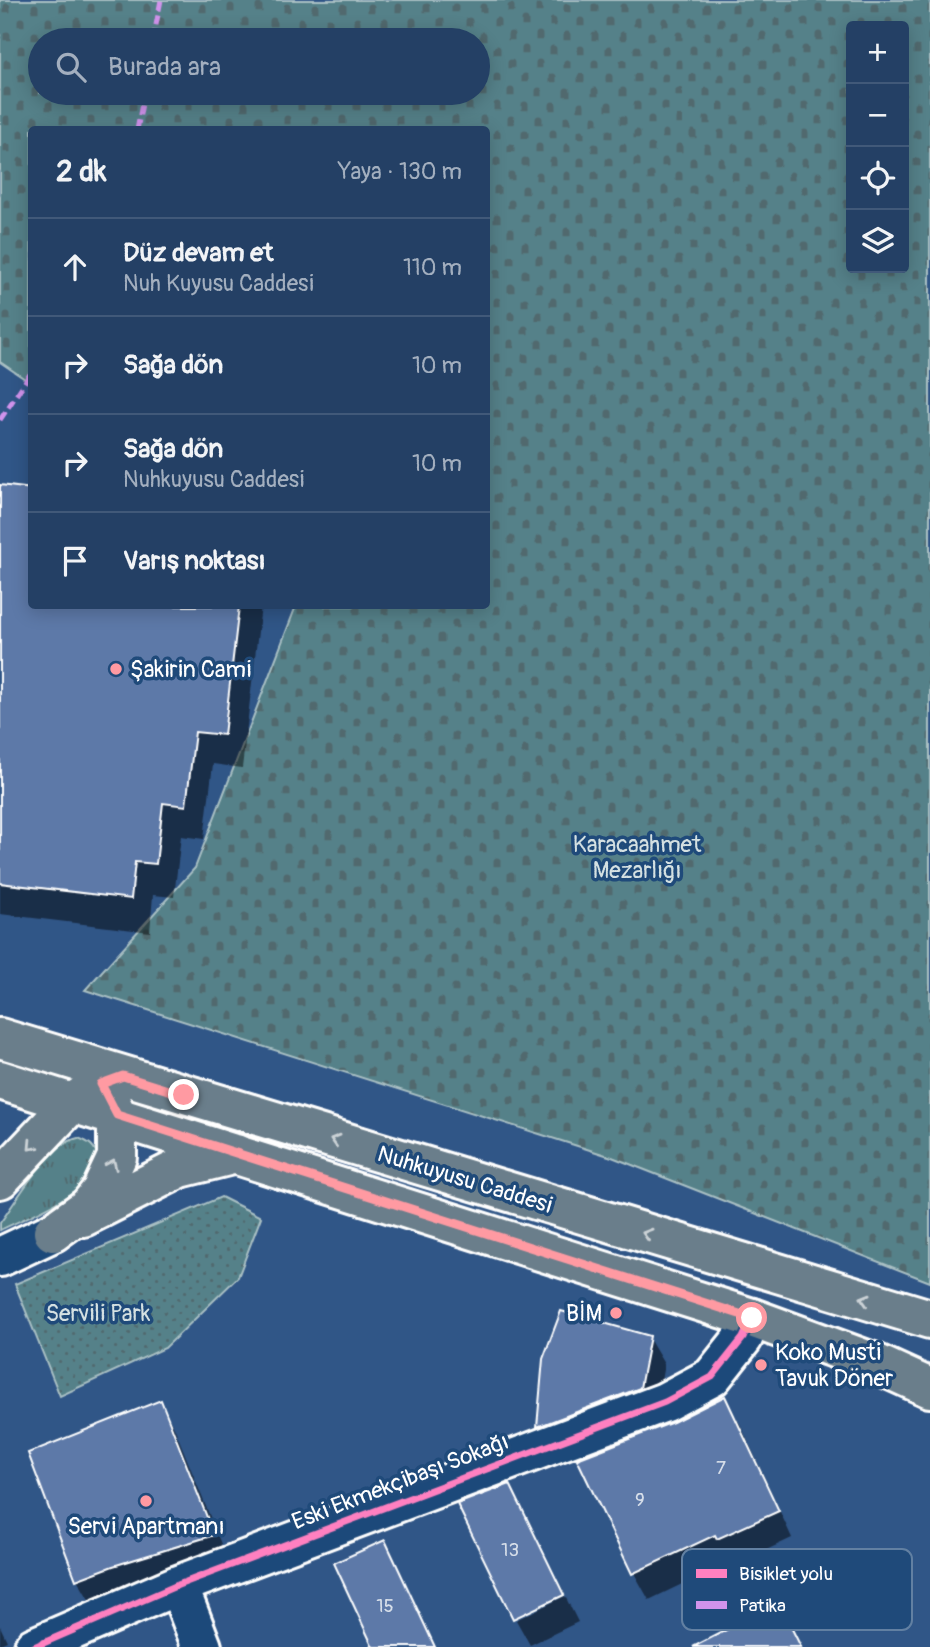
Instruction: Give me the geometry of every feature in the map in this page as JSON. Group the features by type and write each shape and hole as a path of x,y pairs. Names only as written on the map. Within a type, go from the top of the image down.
{"main road":[{"name":"Nuhkuyusu Caddesi","path":"0,1038 51,1054 103,1095 930,1319"},
{"path":"0,1080 103,1095 236,1154 752,1318 875,1363 930,1388"},
{"path":"0,1179 103,1095"},
{"path":"53,1232 88,1207 101,1191 117,1157 103,1095"},
{"path":"53,1232 180,1168 236,1154"}],"street":[{"path":"0,1257 53,1232"},
{"name":"Eski Ekmekçibaşı Sokağı","path":"34,1647 178,1585 665,1402 712,1377 743,1338 752,1318"},
{"path":"178,1585 202,1647"}],"green space":[{"name":"Karacaahmet Mezarlığı","path":"0,0 930,0 930,1282 612,1157 85,990 195,868 295,609 490,609 490,126 28,126 28,381 0,362"},
{"path":"78,1138 90,1145 97,1156 95,1168 87,1180 59,1201 0,1230 0,1223 44,1162 66,1143"},
{"name":"Servili Park","path":"221,1197 261,1217 238,1277 165,1348 60,1396 15,1284"}],"building":[{"name":"Şakirin Cami","path":"0,485 28,488 28,609 239,609 224,735 195,732 186,806 163,803 156,864 135,862 131,899 0,883"},
{"path":"561,1311 650,1336 640,1388 537,1427 543,1359"},
{"path":"725,1396 779,1511 717,1539 715,1535 682,1549 632,1574 577,1459 673,1422"},
{"name":"Servi Apartmanı","path":"161,1400 214,1535 76,1580 28,1453"},
{"path":"510,1484 564,1595 513,1619 457,1504"},
{"path":"385,1540 435,1647 373,1647 334,1563"},
{"path":"726,1630 792,1630 801,1647 693,1647"}],"marked path":[{"path":"155,28 161,0"},
{"path":"138,126 142,105"},
{"path":"0,420 28,377"}],"cycle path":[{"path":"34,1647 178,1585 665,1402 712,1377 743,1338 752,1318"}],"place":[{"name":"Şakirin Cami","path":"116,669"},
{"name":"BİM","path":"616,1313"},
{"name":"Koko Musti Tavuk Döner","path":"761,1365"},
{"name":"Servi Apartmanı","path":"146,1501"}],"route":[{"path":"184,1095 123,1076 101,1084 117,1115 752,1318"}]}
